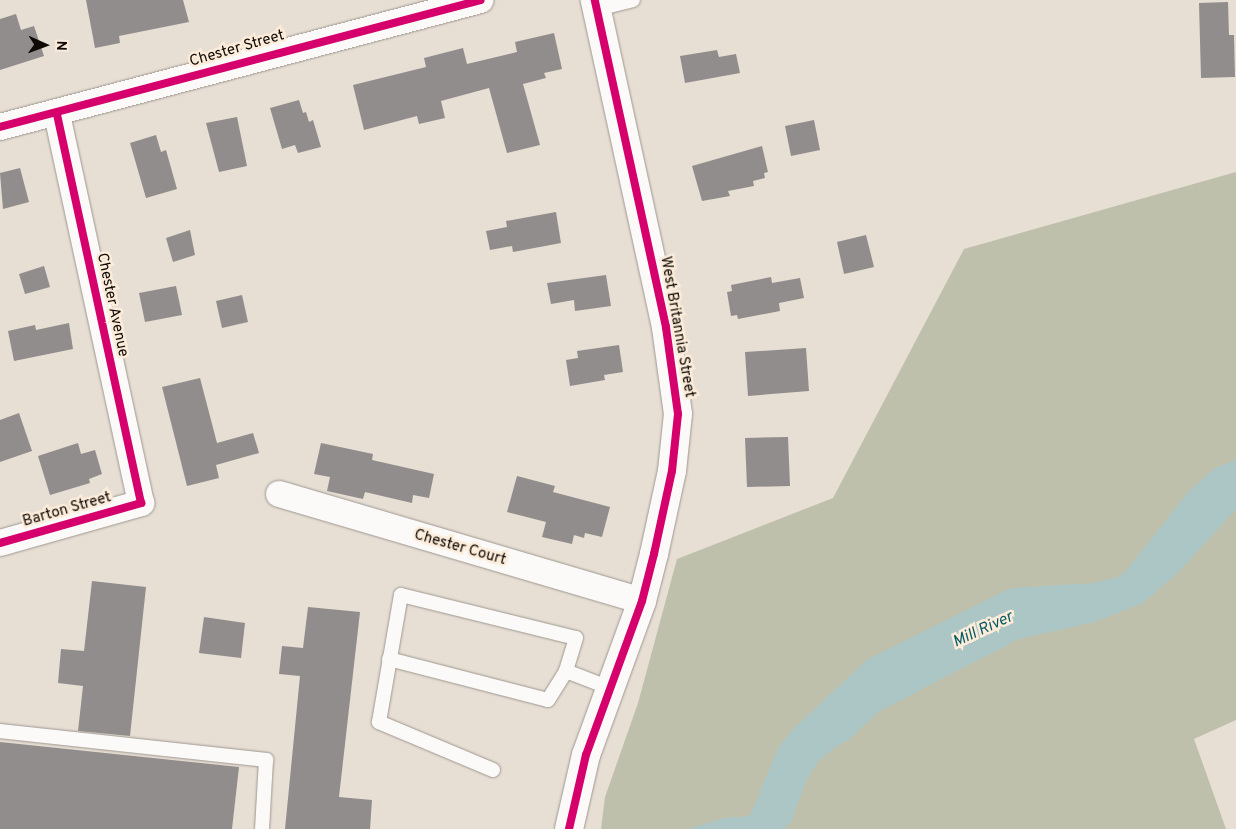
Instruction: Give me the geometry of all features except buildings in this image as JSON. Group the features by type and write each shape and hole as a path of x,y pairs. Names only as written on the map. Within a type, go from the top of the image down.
{"street":[{"name":"Chester Street","path":"0,127 340,35 481,0"},
{"name":"West Britannia Street","path":"569,829 582,769 642,601 672,471 678,414 676,385 596,5"},
{"name":"Chester Avenue","path":"57,113 141,503"},
{"name":"Chester Court","path":"279,494 642,601"},
{"name":"Barton Street","path":"0,543 141,503"}],"lane":[{"path":"596,5 633,0"},
{"path":"390,659 548,700 566,671 576,638 401,595 379,722 493,770"},
{"path":"566,671 610,688"},
{"path":"0,732 266,760 262,829"}],"green space":[{"path":"1236,172 1236,720 1194,739 1226,829 601,829 605,797 638,703 677,559 833,498 964,249"}],"water":[{"name":"Mill River","path":"1236,460 1236,509 1178,573 1143,603 1095,622 1019,639 878,712 850,739 834,748 818,762 807,779 791,822 784,829 687,829 724,818 750,816 778,748 793,729 868,659 1011,588 1093,583 1118,577 1126,571 1188,492 1215,468"}],"cycle path":[{"path":"0,127 481,0"},
{"path":"569,829 586,755 642,601 672,471 678,414 666,327 595,0"},
{"path":"0,543 141,503 57,113"}]}
